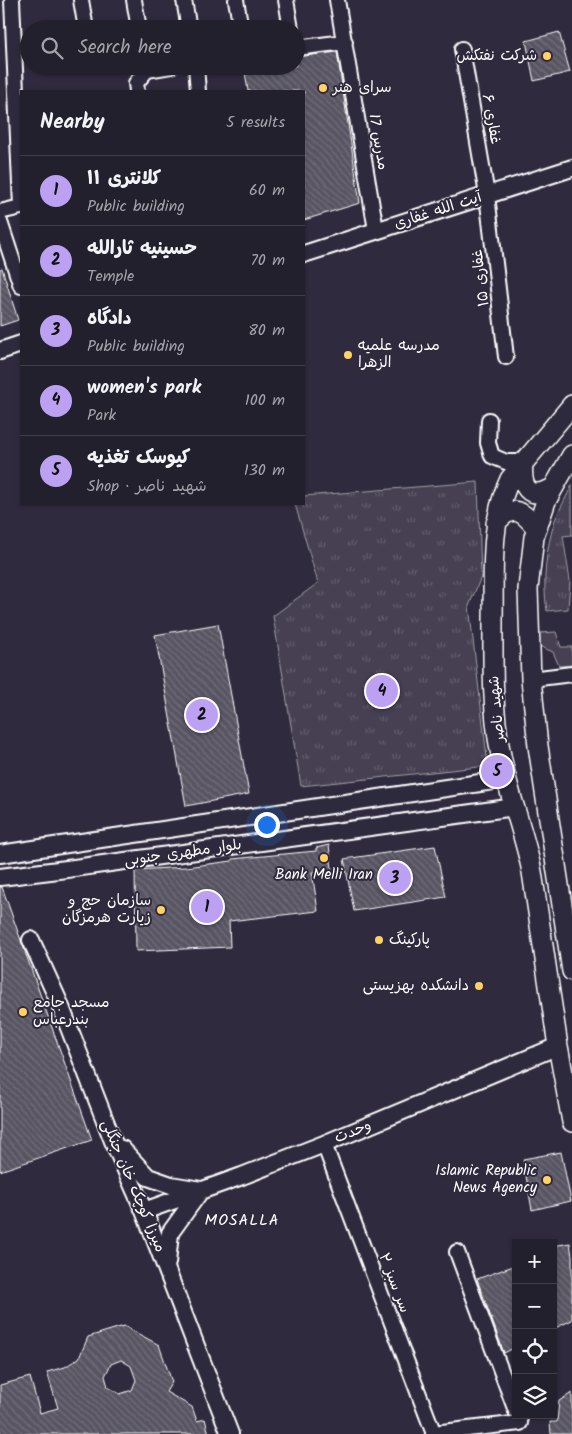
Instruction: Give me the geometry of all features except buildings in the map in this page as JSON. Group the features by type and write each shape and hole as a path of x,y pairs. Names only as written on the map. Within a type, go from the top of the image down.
{"main road":[{"name":"شهید ناصر","path":"572,405 523,462 510,479 503,493 496,523 494,551 493,680 500,751 527,846 558,1046 572,1122"},
{"path":"572,455 546,501 530,560 528,589 530,679 538,746 570,943 572,972"},
{"path":"523,462 522,476 528,490 542,493 553,488"},
{"path":"496,523 507,512 520,512 537,529"}],"street":[{"path":"12,0 20,48"},
{"path":"81,0 84,20"},
{"path":"134,0 137,20"},
{"path":"184,0 187,20"},
{"path":"236,0 239,20"},
{"path":"286,0 289,20"},
{"name":"مدرس 17","path":"338,0 376,230"},
{"path":"305,47 345,42"},
{"name":"غفاری ۶","path":"462,49 487,195"},
{"path":"22,75 22,90"},
{"path":"137,90 136,83 142,75"},
{"path":"197,75 198,90"},
{"name":"آیت الله غفاری","path":"305,254 572,168"},
{"name":"غفاری ۱۵","path":"487,195 506,357"},
{"path":"0,212 20,207"},
{"path":"0,222 20,283"},
{"path":"0,350 20,344"},
{"path":"489,420 488,443 492,456 506,462 523,462"},
{"path":"530,679 572,674"},
{"name":"بلوار مطهری جنوبی","path":"0,854 508,779"},
{"name":"بلوار مطهری جنوبی","path":"0,877 515,807"},
{"path":"272,814 276,840"},
{"name":"میرزا کوچک خان جنگلی","path":"31,940 59,1002 113,1141 144,1211 230,1434"},
{"name":"وحدت","path":"144,1211 324,1144 558,1046"},
{"path":"113,1141 148,1177 171,1185 201,1190 170,1233 166,1266"},
{"name":"سر سبز ۲","path":"324,1144 433,1434"},
{"path":"433,1434 519,1421 457,1252"}],"green space":[{"path":"478,482 481,577 469,606 488,766 301,786 273,616 318,583 295,505 305,505 305,496"},
{"path":"572,485 572,535 563,536 570,581 568,609 547,611 545,577 549,542 555,520"},
{"path":"556,632 561,647 572,647 572,665 559,666 553,652 539,646 538,633"}],"place":[{"name":"شرکت نفتکش","path":"547,56"},
{"name":"سرای هنر","path":"323,88"},
{"name":"مدرسه علمیه الزهرا","path":"348,355"},
{"name":"women's park","path":"382,691"},
{"name":"حسینیه ثارالله","path":"202,715"},
{"name":"کیوسک تغذیه","path":"497,771"},
{"name":"Bank Melli Iran","path":"324,858"},
{"name":"دادگاه","path":"395,878"},
{"name":"کلانتری ۱۱","path":"207,907"},
{"name":"سازمان حج و زیارت هرمزگان","path":"161,910"},
{"name":"پارکینگ","path":"379,940"},
{"name":"دانشکده بهزیستی","path":"479,986"},
{"name":"مسجد جامع بندرعباس","path":"23,1012"},
{"name":"Islamic Republic News Agency","path":"547,1180"}],"district":[{"name":"MOSALLA","path":"242,1220"}]}
